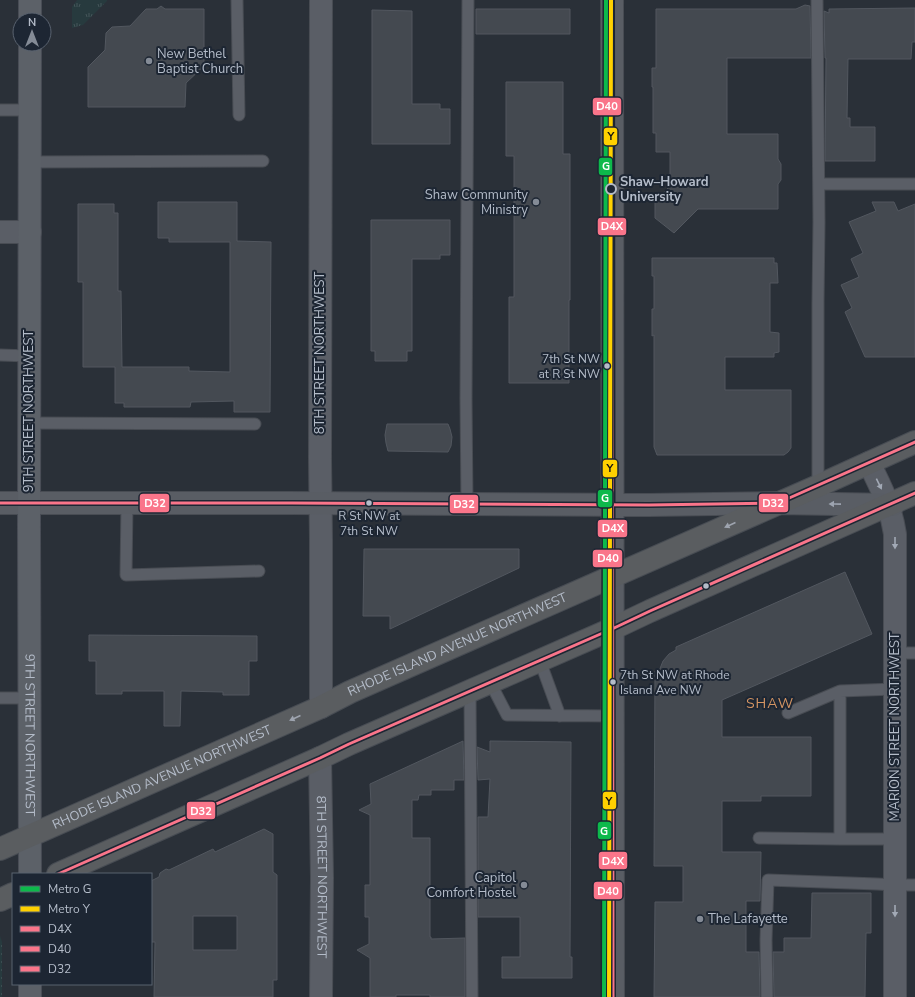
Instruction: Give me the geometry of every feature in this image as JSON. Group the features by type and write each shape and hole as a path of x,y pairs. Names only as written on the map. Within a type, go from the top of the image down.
{"highway":[{"name":"RHODE ISLAND AVENUE NORTHWEST","path":"0,849 321,707 350,692 915,442"},
{"path":"60,873 915,493"},
{"path":"0,900 12,894"}],"main road":[{"path":"30,0 30,12"},
{"path":"612,0 613,997"},
{"name":"9TH STREET NORTHWEST","path":"30,52 30,873"},
{"path":"0,503 649,505 778,503 888,505 915,503"},
{"path":"30,985 30,997"}],"street":[{"name":"8TH STREET NORTHWEST","path":"321,0 321,707"},
{"path":"0,232 30,232"},
{"name":"MARION STREET NORTHWEST","path":"869,463 892,515 895,534 905,653 895,689 895,839 905,885 896,997"},
{"name":"8TH STREET NORTHWEST","path":"320,758 322,878 321,997"}],"lane":[{"path":"237,0 239,115"},
{"path":"467,504 466,391 468,0"},
{"path":"817,0 819,184 818,486"},
{"path":"0,110 30,110"},
{"path":"30,162 263,161"},
{"path":"819,184 915,184"},
{"path":"0,355 29,356"},
{"path":"29,423 255,424"},
{"path":"127,503 126,575 259,571"},
{"path":"540,660 560,716"},
{"path":"490,682 507,715 613,716"},
{"path":"788,713 840,691 895,689"},
{"path":"470,691 472,997"},
{"path":"840,691 840,839"},
{"path":"0,698 30,698"},
{"path":"759,838 895,839"},
{"path":"767,997 766,940 768,880 905,885"}],"green space":[{"path":"77,0 107,1 83,25 72,28 72,7"},
{"path":"0,936 2,942 2,997 0,997"}],"building":[{"path":"805,5 810,6 811,58 727,58 727,134 778,134 778,159 781,164 781,180 778,184 778,209 698,209 674,233 655,218 655,202 670,186 670,152 656,152 656,133 653,133 652,68 656,68 656,9 796,9"},
{"name":"New Bethel Baptist Church","path":"161,6 165,9 204,9 204,66 186,83 185,107 88,107 88,67 105,50 106,33 112,27 130,26 146,9 157,9"},
{"path":"915,8 915,42 912,42 911,59 848,59 847,118 850,118 850,127 875,127 875,161 825,161 826,58 824,11 829,13 829,9"},
{"path":"476,9 570,9 570,34 476,34"},
{"path":"372,10 412,11 412,104 440,104 440,109 450,109 450,144 372,144"},
{"path":"506,82 563,82 563,154 570,154 569,383 509,383 509,297 514,297 514,156 506,156"},
{"path":"158,202 237,202 237,241 271,242 270,412 234,412 234,401 191,402 190,407 124,407 124,403 115,403 115,367 83,367 83,282 78,282 78,204 114,204 114,213 118,213 118,291 121,291 122,367 189,367 189,371 230,372 230,242 169,242 169,238 158,238"},
{"path":"872,202 894,202 898,211 915,204 915,357 865,357 845,312 852,308 841,285 859,277 851,259 863,253 849,222 876,211"},
{"path":"371,220 450,220 450,255 440,255 440,259 412,259 412,351 407,351 407,361 375,361 375,351 371,351"},
{"path":"652,258 774,258 774,263 777,263 778,283 770,283 770,332 779,333 779,352 774,353 774,357 725,357 725,390 791,390 791,448 784,455 657,455 654,447 654,335 652,336 652,309 654,309 654,276 652,276"},
{"path":"387,424 448,424 452,437 451,446 448,452 388,451 385,435"},
{"path":"364,549 519,549 519,568 390,629 390,616 363,616"},
{"path":"845,572 872,634 722,700 722,737 811,737 811,796 761,796 761,801 722,801 722,852 761,852 760,901 746,901 746,952 759,952 760,997 654,997 655,902 683,902 683,866 654,866 655,671 659,671 663,661 669,654 676,650 676,647"},
{"path":"89,635 257,636 257,661 249,661 249,695 223,695 223,692 181,691 180,726 164,726 164,691 122,691 122,694 96,694 96,661 89,661"},
{"path":"463,741 464,780 454,780 454,790 431,790 431,795 419,795 418,800 412,800 412,838 430,838 431,939 465,938 465,997 396,995 396,997 370,997 370,958 357,950 369,944 369,917 365,917 365,885 370,885 370,815 359,810 371,804 370,784"},
{"path":"490,741 571,742 570,957 572,957 572,978 502,978 502,957 520,957 520,917 478,917 478,817 488,817 490,779 478,780 477,747 490,752"},
{"path":"264,829 273,834 273,872 277,875 277,980 273,980 273,997 154,997 155,942 152,942 152,880 159,877 160,873 166,869 169,870 213,849 215,852","holes":["193,916 237,916 237,950 193,950"]},
{"path":"812,893 871,893 871,933 866,933 865,997 774,997 773,952 784,952 784,938 811,938"}],"metro line":[{"name":"G","path":"604,997 606,0"},
{"name":"Y","path":"609,997 611,0"}],"transit line":[{"name":"D40","path":"607,0 608,997"},
{"name":"D4X","path":"612,0 613,997"},
{"name":"D32","path":"0,503 649,505 778,503 915,442"},
{"name":"D32","path":"60,873 915,493"}],"place":[{"name":"New Bethel Baptist Church","path":"149,61"},
{"name":"Shaw–Howard University","path":"611,189"},
{"name":"Shaw Community Ministry","path":"536,202"},
{"name":"7th St NW at R St NW","path":"607,366"},
{"name":"R St NW at 7th St NW","path":"369,503"},
{"name":"7th St NW at Rhode Island Ave NW","path":"613,682"},
{"name":"Capitol Comfort Hostel","path":"524,885"},
{"name":"The Lafayette","path":"700,919"}],"district":[{"name":"SHAW","path":"770,703"}]}
